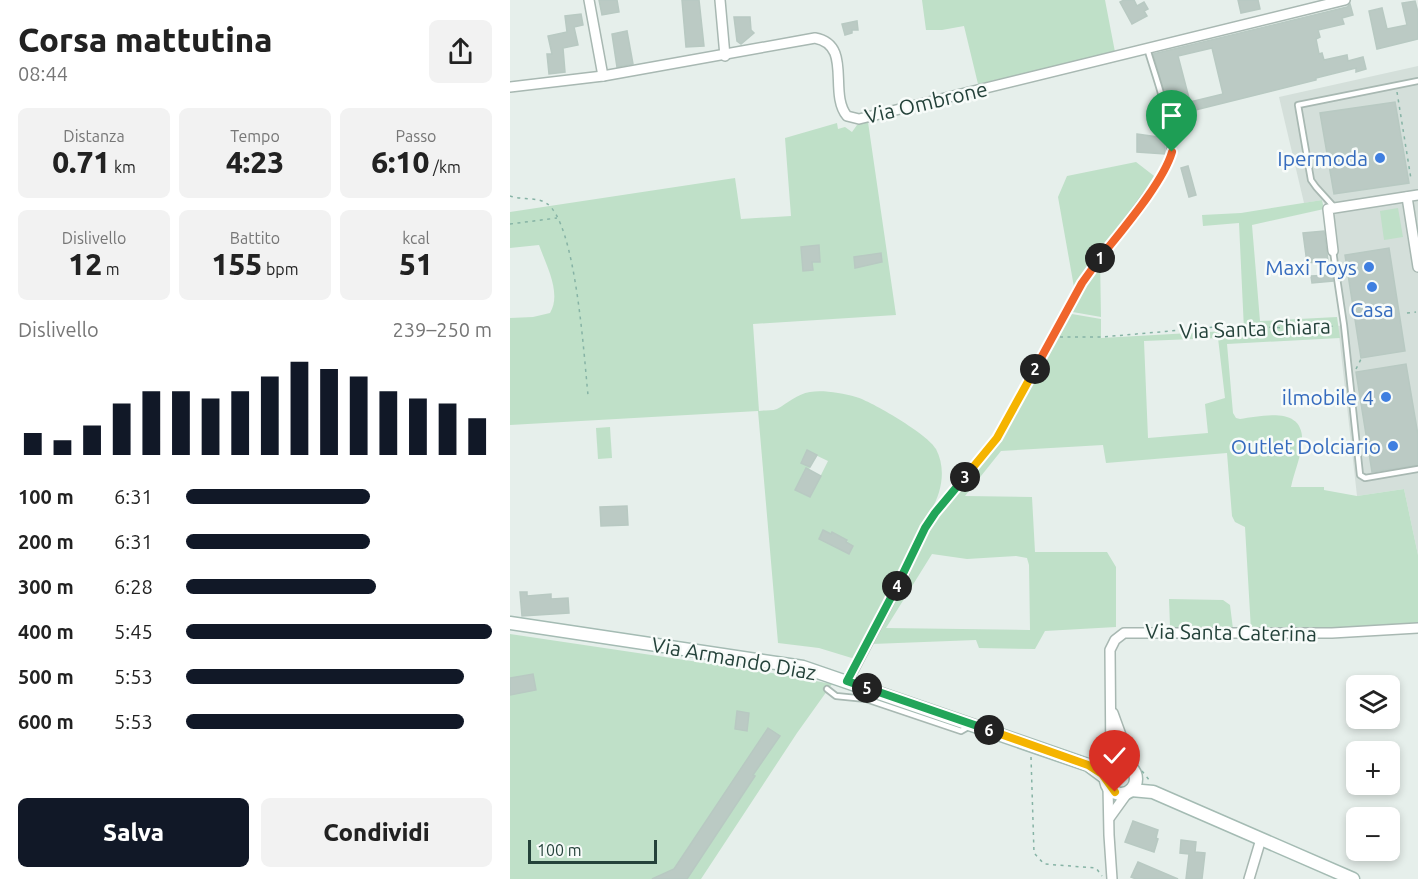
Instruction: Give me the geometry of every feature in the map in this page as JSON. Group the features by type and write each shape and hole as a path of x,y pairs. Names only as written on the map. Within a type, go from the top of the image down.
{"street":[{"path":"590,0 603,76"},
{"path":"720,0 725,56"},
{"path":"1149,47 1345,0"},
{"name":"Via Ombrone","path":"510,87 603,76 725,56 814,38 824,40 831,46 836,56 843,111 847,116 859,119 1149,47"},
{"path":"1335,208 1418,195"},
{"path":"1407,197 1418,267"},
{"name":"Via Santa Chiara","path":"1333,251 1328,209 1335,208"},
{"path":"847,681 904,573"},
{"name":"Via Armando Diaz","path":"510,623 787,663 847,681 1088,765 1109,778 1119,794 1153,788"},
{"name":"Via Santa Caterina","path":"1112,879 1109,819 1110,650 1114,640 1124,633 1332,633 1418,628"},
{"name":"Via Santa Caterina","path":"1111,708 1136,770"},
{"name":"Via Armando Diaz","path":"1109,778 1124,765 1136,770 1153,788 1353,879"},
{"path":"1109,819 1136,783 1136,770"},
{"path":"1249,879 1261,839"}],"lane":[{"path":"904,573 925,528 935,513 997,438 1082,283 1168,165 1172,152 1170,129 1149,47"},
{"path":"1335,208 1311,180 1298,105 1418,81"},
{"name":"Via Santa Chiara","path":"1333,251 1344,325"},
{"path":"1344,325 1361,477 1418,470"},
{"path":"827,689 836,696 866,699 961,731 972,725"}],"path":[{"path":"1396,85 1411,179"},
{"path":"510,196 545,202 558,218 571,256 588,395"},
{"path":"510,224 558,218"},
{"path":"1407,313 1416,312"},
{"name":"Via Santa Chiara","path":"1067,336 1102,337 1228,326 1290,328 1344,325"},
{"path":"1356,370 1361,359"},
{"path":"1031,756 1034,853 1044,864 1095,868 1103,879"},
{"path":"1136,770 1147,778 1153,788"}],"shaded area":[{"path":"1418,66 1418,555 1404,489 1357,496 1338,326 1343,325 1328,209 1322,200 1304,203 1279,97"}],"green space":[{"path":"922,0 1105,0 1115,52 978,84 964,26 926,30"},
{"path":"868,122 896,315 753,324 759,411 777,409 810,392 839,393 851,396 874,405 912,427 931,443 940,458 941,485 935,502 855,659 819,648 778,643 758,411 510,425 510,318 533,317 550,313 554,288 539,245 510,248 510,212 735,178 741,219 791,216 785,138 837,123 838,129 845,127 852,132 857,125","holes":["819,246 820,261 812,262 813,270 804,271 802,247","881,254 882,262 855,267 854,257","807,451 828,461 810,497 795,490 806,469 809,470 810,467 801,462","823,530 831,534 832,532 847,540 849,554 819,538"]},
{"path":"1136,162 1158,179 1100,257 1101,317 1067,311 1080,285 1074,287 1058,197 1067,176"},
{"path":"1322,200 1324,209 1252,225 1260,321 1337,317 1340,338 1227,344 1233,413 1236,418 1240,419 1282,416 1290,418 1297,424 1301,432 1302,445 1291,487 1324,487 1324,490 1357,496 1404,489 1418,555 1418,627 1369,630 1251,630 1245,527 1235,522 1232,516 1227,453 1106,463 1103,445 1001,451 965,496 1032,497 1035,552 1107,552 1116,567 1116,627 1045,631 1035,649 979,648 976,640 872,644 927,529 1000,438 1066,313 1101,319 1101,338 1244,330 1239,223 1203,226 1202,215 1241,213","holes":["1218,338 1225,398 1205,404 1208,433 1148,438 1144,341","932,554 967,559 1016,556 1027,558 1030,630 886,628"]},
{"path":"1398,208 1403,237 1384,240 1380,211"},
{"path":"610,427 612,458 598,459 596,428"},
{"path":"1169,599 1223,600 1230,605 1233,629 1170,627"},
{"path":"510,634 832,684 701,879 510,879"}],"building":[{"path":"599,0 617,0 619,12 602,15"},
{"path":"682,0 699,0 704,46 686,47"},
{"path":"1134,0 1137,6 1144,2 1148,9 1144,11 1147,16 1132,24 1120,2"},
{"path":"1238,0 1258,0 1260,9 1241,13"},
{"path":"1415,1 1418,12 1418,39 1377,49 1369,11 1382,8 1387,29 1407,25 1402,3"},
{"path":"1350,4 1353,15 1342,18 1344,24 1318,30 1320,37 1316,39 1319,54 1322,53 1324,60 1347,55 1348,61 1363,57 1366,69 1356,72 1356,68 1171,116 1153,54 1347,7","holes":["1212,48 1223,94 1190,102 1178,56"]},
{"path":"581,14 583,25 574,27 578,45 563,48 565,72 549,74 547,54 552,54 548,36 567,32 565,16"},
{"path":"734,17 750,17 751,30 754,33 741,44 737,41"},
{"path":"857,21 858,30 852,30 852,33 845,35 842,24"},
{"path":"627,31 633,64 617,67 612,34"},
{"path":"1395,102 1409,183 1334,194 1320,113"},
{"path":"1137,134 1165,138 1165,154 1137,152"},
{"path":"1188,166 1196,195 1189,197 1181,168"},
{"path":"1324,231 1328,261 1307,263 1303,233"},
{"path":"819,245 820,262 812,262 813,270 803,271 801,247"},
{"path":"1389,248 1405,351 1361,358 1345,255"},
{"path":"881,253 882,262 855,268 854,257"},
{"path":"1332,275 1333,281 1312,283 1311,276"},
{"path":"1406,364 1418,435 1418,465 1372,472 1356,372"},
{"path":"807,450 817,455 810,467 801,463"},
{"path":"806,468 821,476 810,497 795,490"},
{"path":"627,506 628,525 601,526 600,507"},
{"path":"823,530 847,540 846,542 853,546 849,554 819,539"},
{"path":"520,592 527,592 527,596 551,594 551,599 568,598 569,613 522,616"},
{"path":"533,674 536,690 510,695 510,678"},
{"path":"737,711 749,713 747,731 735,729"},
{"path":"768,728 780,736 687,879 652,879 674,869"},
{"path":"1133,821 1158,830 1154,852 1125,842"},
{"path":"1181,840 1196,842 1195,852 1205,853 1202,879 1186,879 1189,854 1180,853"},
{"path":"1138,862 1178,879 1131,877"}],"place":[{"name":"Ipermoda","path":"1380,158"},
{"name":"Maxi Toys","path":"1369,267"},
{"name":"Casa","path":"1372,287"},
{"name":"ilmobile 4","path":"1386,397"},
{"name":"Outlet Dolciario","path":"1393,446"}],"route":[{"path":"1115,792 1102,774 1088,765 847,681 925,528 997,438 1082,283 1157,182 1168,165 1172,152"}]}
